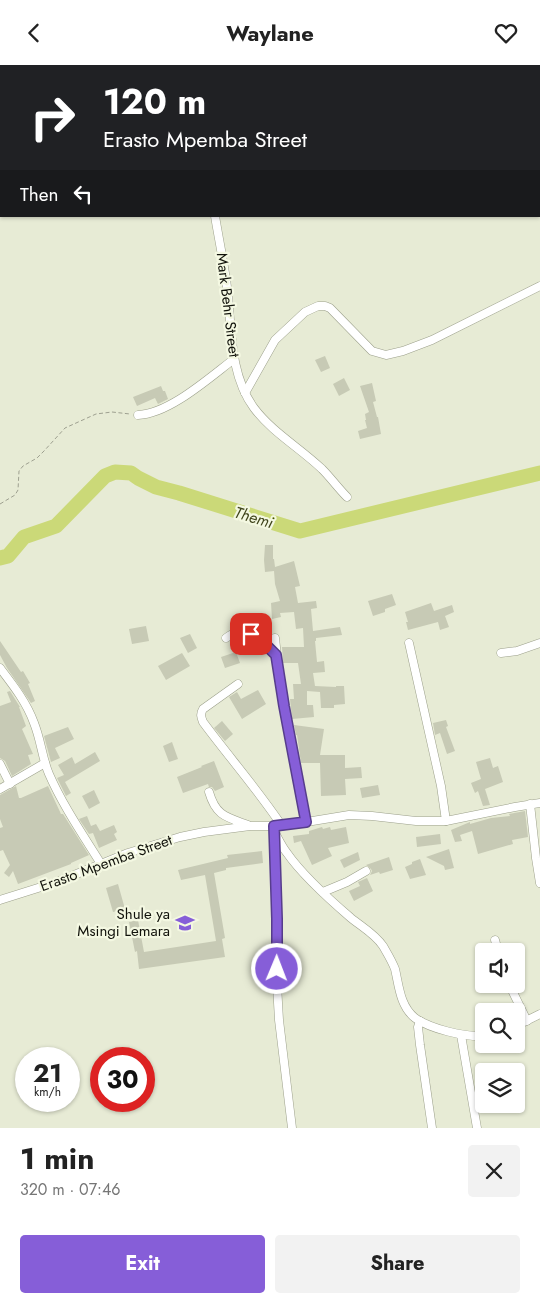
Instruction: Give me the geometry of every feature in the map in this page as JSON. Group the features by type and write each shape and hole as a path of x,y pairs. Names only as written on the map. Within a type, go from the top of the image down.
{"street":[{"name":"Mark Behr Street","path":"215,217 226,281 234,359 238,376 246,393 265,421 322,469 347,497"},
{"path":"246,393 275,341 305,312 318,306 330,308 372,351 386,355 432,340 540,286"},
{"path":"138,415 146,415 172,404 234,359"},
{"path":"226,638 233,633 243,631 260,639 276,655"},
{"path":"275,638 284,706 306,822"},
{"path":"409,643 441,786 446,821"},
{"path":"501,653 517,651 540,643"},
{"path":"0,668 27,707 34,723 45,763 60,795 101,864"},
{"path":"238,684 204,709 201,712 201,717 203,723 272,811 286,853 323,892 352,919 376,937 394,968 404,1003 413,1017 444,1031 475,1036"},
{"path":"0,789 45,763"},
{"path":"0,764 10,783"},
{"path":"209,792 212,803 217,810 226,817 250,826"},
{"name":"Erasto Mpemba Street","path":"0,900 57,882 128,853 180,837 204,832 250,826 277,828 336,816 360,814 416,821 446,821 540,803"},
{"path":"530,804 540,883"},
{"path":"277,828 277,985 279,1020 292,1128"},
{"path":"323,892 347,882 366,871"},
{"path":"513,993 527,1021 540,1014"},
{"path":"420,1021 418,1027 420,1045 432,1128"},
{"path":"461,1035 477,1128"}],"path":[{"path":"0,504 15,495 18,490 19,471 23,466 44,451 65,428 96,414 138,415"}],"building":[{"path":"325,356 330,368 321,372 315,360"},
{"path":"344,378 350,390 339,396 333,384"},
{"path":"372,383 376,401 373,402 381,434 360,439 358,431 367,428 365,414 369,412 360,386"},
{"path":"161,386 168,399 158,404 155,398 137,406 133,397"},
{"path":"265,545 273,545 275,567 294,561 300,586 295,587 298,603 316,601 317,608 311,609 313,631 340,627 342,635 316,638 317,662 324,661 325,672 313,673 315,686 344,686 345,704 334,705 334,708 321,708 320,692 307,691 307,705 313,705 314,717 292,719 290,699 294,699 293,684 301,684 298,663 283,663 282,647 304,647 303,628 296,629 294,612 280,613 281,617 272,619 271,603 280,601 275,584 274,571 265,572"},
{"path":"392,594 396,605 385,609 385,612 373,616 368,601"},
{"path":"431,603 434,611 452,605 454,612 445,616 449,627 440,630 438,622 408,630 405,612"},
{"path":"146,626 149,641 132,644 129,629"},
{"path":"190,634 197,648 188,653 180,638"},
{"path":"0,641 30,683 28,684 35,701 31,703 7,668 0,655"},
{"path":"236,652 240,663 225,668 221,657"},
{"path":"182,653 190,666 166,680 158,666"},
{"path":"258,690 266,704 242,719 229,697 237,692 241,699"},
{"path":"10,691 20,707 26,726 22,729 33,754 28,755 31,764 12,776 5,761 0,758 0,706 11,702 7,692"},
{"path":"446,720 448,726 446,727 455,751 447,754 440,733 435,735 433,723"},
{"path":"222,721 233,734 225,741 214,728"},
{"path":"294,725 324,729 320,755 345,755 345,768 361,767 362,778 345,779 346,795 321,796 320,763 301,763"},
{"path":"68,727 74,739 55,748 60,758 51,762 44,736"},
{"path":"172,742 178,759 169,762 163,746"},
{"path":"95,752 100,761 65,782 71,793 66,796 57,778 64,775 58,765 72,757 75,764"},
{"path":"490,758 493,768 498,766 503,782 485,789 490,805 483,806 478,791 475,793 471,783 481,779 476,762"},
{"path":"214,761 224,787 215,791 208,784 183,793 177,777"},
{"path":"378,785 380,795 362,798 360,788"},
{"path":"16,786 19,798 21,798 48,786 61,814 63,814 89,855 71,864 18,884 13,871 9,877 4,873 10,865 3,850 0,851 0,828 3,827 0,819 0,795"},
{"path":"94,790 100,803 89,809 82,796"},
{"path":"525,811 528,837 512,840 513,844 478,854 472,831 460,835 462,841 455,842 451,830 470,822 470,824"},
{"path":"87,816 91,826 96,824 100,831 114,825 117,832 114,834 117,840 99,848 93,833 89,834 79,819"},
{"path":"322,827 323,829 330,827 331,830 346,827 349,843 328,848 332,856 312,865 301,841 294,843 293,836 309,834 309,831"},
{"path":"440,834 441,844 417,847 416,837"},
{"path":"449,849 454,868 445,870 444,866 426,857"},
{"path":"262,851 263,863 226,868 226,870 214,873 225,938 222,939 225,957 139,969 137,951 135,952 129,922 138,920 144,952 216,941 205,875 181,880 178,870 228,858 227,855"},
{"path":"358,852 360,860 344,868 340,860"},
{"path":"389,857 393,870 370,875 372,871 366,865"},
{"path":"420,859 426,875 410,879 405,867"},
{"path":"367,878 373,891 354,901 349,891 360,886 358,882"},
{"path":"118,884 125,909 113,912 106,888"}],"waterway":[{"name":"Themi","path":"0,558 8,556 24,537 56,526 105,476 115,472 131,473 156,487 300,531 540,473"}],"place":[{"name":"Shule ya Msingi Lemara","path":"185,923"}],"route":[{"path":"251,634 260,639 276,655 306,822 274,826 277,969"}]}
